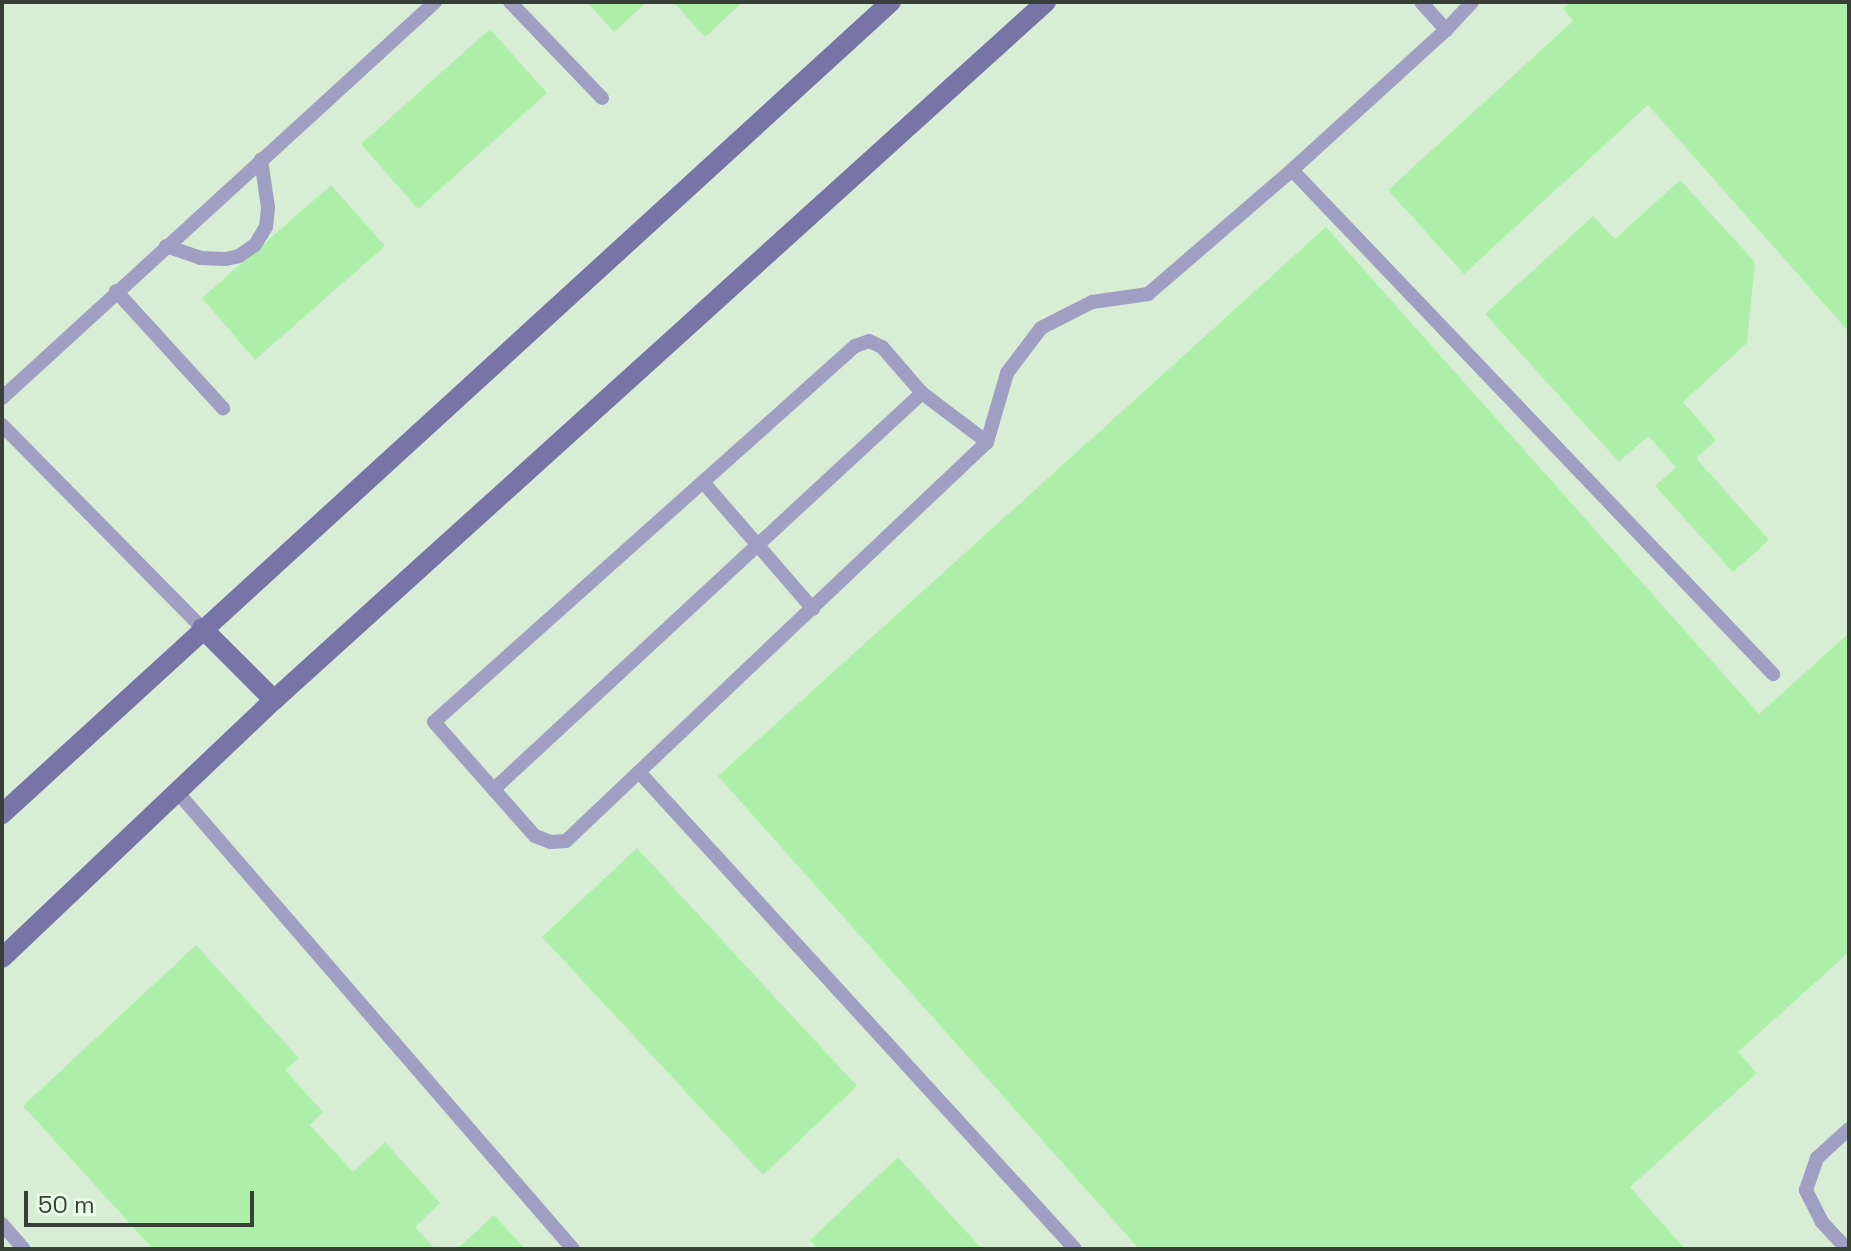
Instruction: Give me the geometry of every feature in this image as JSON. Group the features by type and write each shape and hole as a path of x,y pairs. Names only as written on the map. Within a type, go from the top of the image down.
{"street":[{"path":"2,814 202,628 891,2"},
{"path":"2,958 179,794 274,700 1046,2"},
{"path":"202,628 274,700"}],"lane":[{"path":"2,398 435,2"},
{"path":"510,2 602,98"},
{"path":"1421,2 1446,30"},
{"path":"987,442 922,393 882,347 869,341 855,346 434,722 535,836 551,842 566,841 987,442 1007,373 1041,328 1092,302 1148,294 1292,170 1446,30 1472,2"},
{"path":"166,246 200,258 226,259 239,256 255,245 266,227 268,207 261,160"},
{"path":"1292,170 1773,674"},
{"path":"116,291 223,408"},
{"path":"494,789 922,393"},
{"path":"2,425 202,628"},
{"path":"703,482 813,609"},
{"path":"639,772 1075,1249"},
{"path":"179,794 573,1249"},
{"path":"1847,1249 1822,1222 1806,1190 1817,1158 1849,1129"},
{"path":"2,1224 24,1249"}],"shaded area":[{"path":"2,2 1849,2 1849,1249 2,1249"}],"building":[{"path":"587,2 647,2 614,32"},
{"path":"673,2 743,2 705,37"},
{"path":"1570,2 1849,2 1849,332 1648,105 1464,274 1388,190 1573,21 1563,8"},
{"path":"490,29 547,93 418,209 361,144"},
{"path":"1680,180 1755,262 1747,343 1683,402 1716,440 1696,458 1769,540 1733,572 1655,486 1676,467 1648,436 1619,462 1485,314 1593,216 1615,239"},
{"path":"331,185 385,246 255,360 202,298"},
{"path":"1326,227 1759,714 1849,633 1849,952 1738,1052 1757,1073 1630,1187 1685,1249 1139,1249 718,776"},
{"path":"637,848 857,1086 763,1175 542,937"},
{"path":"196,945 299,1058 285,1070 323,1112 310,1125 353,1172 385,1142 440,1203 415,1227 435,1249 153,1249 23,1106"},
{"path":"898,1157 982,1249 819,1249 810,1240"},
{"path":"494,1215 525,1249 457,1249"}]}
